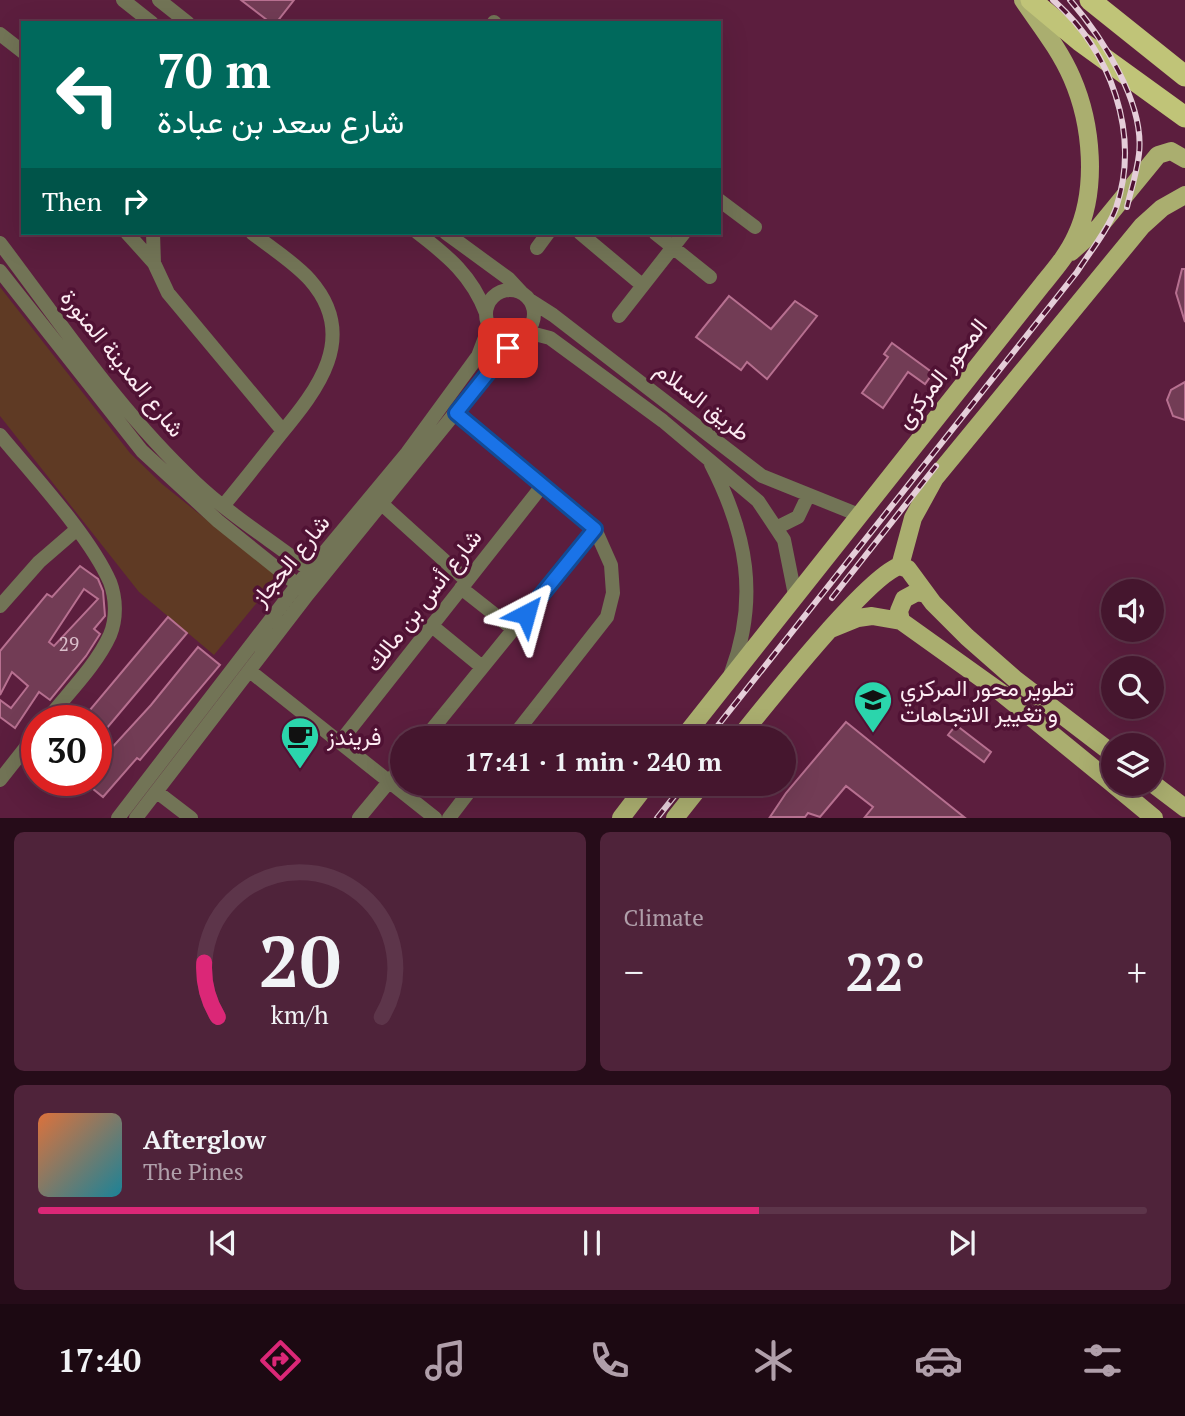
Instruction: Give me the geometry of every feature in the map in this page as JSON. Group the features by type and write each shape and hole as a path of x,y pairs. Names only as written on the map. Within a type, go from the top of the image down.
{"highway":[{"path":"1031,0 1080,41 1185,117"},
{"path":"1090,0 1175,60 1185,76"}],"main road":[{"name":"المحور المركزى","path":"692,726 1062,259 1076,237 1087,201 1086,128 1068,70 1023,0"},
{"path":"1062,259 1098,227 1158,155 1171,152 1185,159"},
{"path":"900,566 913,518 949,461 1142,226 1162,208 1185,195"},
{"path":"749,726 831,629 886,572 900,566 908,569 953,625 1101,745"},
{"path":"901,621 900,607 904,598 917,592 926,594"},
{"path":"831,629 858,618 880,616 901,621 999,691 1101,774"},
{"path":"1164,792 1185,808"},
{"path":"621,817 638,796"},
{"path":"676,817 693,796"},
{"path":"1128,796 1154,817"}],"street":[{"path":"123,0 149,21"},
{"path":"159,0 185,21"},
{"path":"0,34 21,50"},
{"path":"721,202 755,228"},
{"path":"129,235 154,263"},
{"path":"153,235 154,263 174,302 283,431"},
{"path":"223,506 325,374 331,346 330,325 324,304 309,279 254,235"},
{"path":"421,235 451,258 470,281 487,320 503,338 522,335 535,314 526,297 508,290 495,295 487,320"},
{"name":"طريق السلام","path":"449,235 754,471 773,483 859,516"},
{"path":"537,248 545,235"},
{"path":"582,235 642,285"},
{"path":"658,235 710,276"},
{"path":"619,316 682,235"},
{"name":"شارع المدينة المنورة","path":"0,243 128,412 181,468 223,506 315,575"},
{"path":"470,281 484,273 490,265"},
{"name":"شارع المدينة المنورة","path":"0,271 142,451 218,521 303,589"},
{"name":"شارع الحجاز","path":"315,575 478,356 487,320"},
{"name":"طريق السلام","path":"522,335 550,338 707,457 758,501 778,527 790,554 795,595"},
{"name":"شارع الحجاز","path":"118,817 303,589 383,505 522,335"},
{"path":"456,413 595,529 611,565 612,593 607,617 521,726"},
{"path":"0,436 76,530 109,580 115,602 113,624 102,649 58,705"},
{"path":"707,457 732,508 746,572 746,621 740,650 727,682"},
{"name":"شارع أنس بن مالك","path":"340,742 542,486"},
{"path":"778,527 798,517 808,496"},
{"path":"383,505 513,629"},
{"path":"435,726 595,529"},
{"path":"0,606 39,562 76,530"},
{"name":"شارع الحجاز","path":"136,817 251,672 303,589"},
{"path":"432,626 482,667"},
{"path":"251,672 390,781 359,817"},
{"path":"0,780 21,753"},
{"path":"157,792 191,817"},
{"path":"409,796 435,817"},
{"path":"449,817 466,796"}],"shaded area":[{"path":"0,287 130,453 162,484 278,577 214,655 139,592 0,416"}],"building":[{"path":"241,0 294,0 278,21 268,21"},
{"path":"1182,269 1185,269 1185,322 1176,293"},
{"path":"729,296 771,329 795,301 817,316 767,379 747,362 741,370 696,337"},
{"path":"892,343 933,373 925,384 908,372 883,408 862,393 888,357 884,354"},
{"path":"1185,382 1185,420 1173,416 1167,400 1171,390"},
{"path":"80,566 98,579 103,591 105,616 94,629 100,634 86,656 50,700 39,692 30,705 21,705 21,719 15,728 0,717 0,700 11,708 28,686 12,672 0,695 0,651 47,594 52,597","holes":["84,589 98,599 54,646 49,642"]},
{"path":"168,617 187,633 112,722 112,705 94,705"},
{"path":"198,647 220,665 140,760 137,758 112,787 112,748"},
{"path":"846,722 964,817 865,817 873,807 846,786 820,817 808,813 805,817 770,817 784,796 796,796 796,781"},
{"path":"956,725 991,752 984,762 948,735"}],"railway":[{"path":"718,726 1077,272 1113,216 1123,180 1125,151 1116,95 1091,44 1053,0"},
{"path":"1070,0 1095,32 1119,72 1135,114 1139,154 1127,207"},
{"path":"832,598 936,466"},
{"path":"657,818 674,796"}],"place":[{"name":"تطوير محور المركزي و تغيير الاتجاهات","path":"873,734"},
{"name":"فريندز","path":"300,770"}],"route":[{"path":"508,348 456,413 595,529 526,614"}]}
